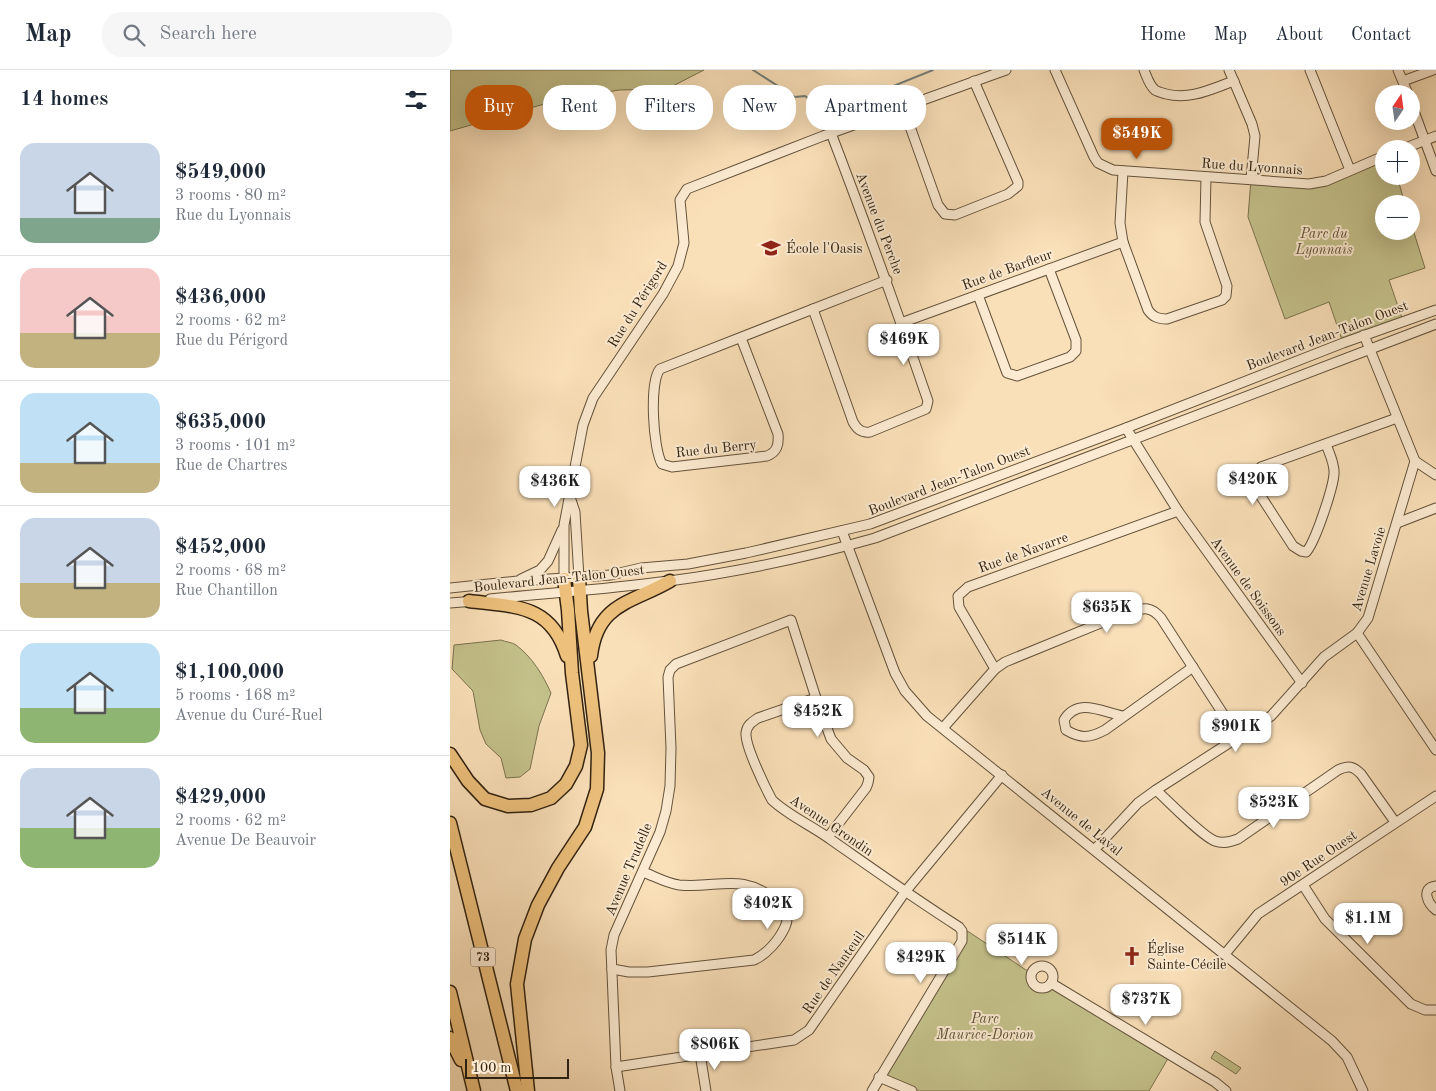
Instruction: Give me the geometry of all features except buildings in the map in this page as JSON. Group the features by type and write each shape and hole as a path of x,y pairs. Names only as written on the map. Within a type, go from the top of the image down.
{"highway":[{"path":"450,754 468,781 485,799 508,806 531,805 551,798 566,784 576,766 581,746 572,673 564,579"},
{"path":"590,684 594,638 610,613 622,603 653,591 670,581"},
{"path":"528,1091 517,984 525,939 538,905 558,868 584,827 597,789 598,754 579,584"},
{"path":"469,601 516,607 534,612 547,621 559,634 572,673"},
{"name":"73","path":"450,824 517,1091"},
{"path":"450,992 474,1091"},
{"path":"450,1038 470,1078"}],"street":[{"name":"Rue du Périgord","path":"926,99 1006,70"},
{"name":"Rue du Lyonnais","path":"1055,70 1094,157 1104,168 1123,171 1309,184 1326,181 1375,160"},
{"path":"1144,70 1154,90 1172,95 1188,96 1199,94 1234,81"},
{"path":"1229,70 1252,124 1254,136 1251,179"},
{"path":"1310,70 1350,170"},
{"path":"1398,70 1405,85"},
{"path":"1403,81 1433,70"},
{"path":"911,130 938,205 945,214 955,215 1008,194 1018,186 1018,182 974,82"},
{"path":"1420,127 1436,171"},
{"name":"Rue du Périgord","path":"564,579 564,525 583,425 593,398 663,294 678,266 684,243 680,200 687,189 839,130"},
{"name":"Avenue du Perche","path":"813,309 853,422 859,430 870,432 922,411 928,406 928,401 887,280 831,133"},
{"path":"1420,143 1436,136"},
{"path":"1123,171 1120,196 1120,223 1123,242 1148,310 1152,315 1161,319 1167,319 1222,300 1226,296 1228,286 1205,222 1206,177"},
{"name":"Rue de Barfleur","path":"901,322 1123,242"},
{"path":"978,295 1007,373 1017,376 1070,358 1076,351 1076,340 1049,269"},
{"name":"Rue du Berry","path":"741,338 778,434 778,442 773,454 672,468 662,464 658,454 653,408 656,373 660,369 887,280"},
{"name":"Boulevard Jean-Talon Ouest","path":"450,603 566,592 579,584 641,568 688,564 746,553 870,524 1126,428 1364,335 1436,310"},
{"name":"Boulevard Jean-Talon Ouest","path":"450,588 518,581 564,579 579,584 670,581 848,546 874,538 1134,440 1436,324"},
{"path":"1364,335 1415,461 1436,475"},
{"path":"1326,444 1334,467 1332,484 1312,542 1306,552 1301,552 1293,546 1252,484 1252,474 1260,467 1398,418"},
{"name":"Avenue de Soissons","path":"1126,428 1178,511 1302,683"},
{"name":"Avenue Lavoie","path":"1415,461 1368,618 1357,633 1436,750"},
{"name":"Rue du Périgord","path":"570,497 575,512 579,584"},
{"path":"1397,523 1436,508"},
{"name":"Rue de Navarre","path":"995,669 959,607 958,596 962,590 1178,511"},
{"path":"518,581 540,570 548,561 564,525"},
{"name":"Avenue de Laval","path":"842,531 895,673 905,691 927,716 1332,1041 1347,1057 1363,1091"},
{"path":"943,728 995,669 1005,662 1140,609 1155,611 1238,738"},
{"name":"Avenue Trudelle","path":"620,1091 616,1067 611,950 614,935 660,832 666,811 670,786 671,748 668,677 670,670 685,659 791,620 816,698"},
{"path":"1095,849 1138,803 1271,716 1324,657 1357,633"},
{"path":"1123,716 1083,707 1076,708 1064,720 1066,730 1075,736 1092,736 1105,730 1193,667"},
{"path":"816,698 831,739 838,749 864,770 869,777 866,788 828,837"},
{"name":"Avenue Grondin","path":"816,698 758,718 750,723 746,733 747,741 772,800 959,927 962,931 963,938 879,1077"},
{"path":"1156,790 1209,838 1221,843 1238,839 1338,770 1350,766 1356,768 1361,774 1395,822"},
{"name":"Rue de Nanteuil","path":"616,1067 794,1040 809,1030 905,892 1002,775"},
{"name":"90e Rue Ouest","path":"1225,954 1258,914 1303,886 1436,796"},
{"path":"612,969 629,972 648,972 754,960 767,952 786,924 788,913 784,906 758,888 731,882 679,885 643,872"},
{"path":"1303,886 1325,919 1410,1004 1425,1010 1436,1010"},
{"path":"1436,886 1432,886 1426,896 1432,908 1436,910"},
{"path":"1051,983 1215,1082 1226,1091"},
{"path":"700,1054 706,1091"},
{"path":"872,1091 879,1077 912,1091"}],"green space":[{"path":"450,70 704,70 675,85 626,85 626,90 616,91 616,85 543,85 543,104 533,107 533,85 465,85 465,127 450,131"},
{"name":"Parc du Lyonnais","path":"1375,159 1375,185 1400,185 1402,195 1375,195 1375,240 1416,240 1425,268 1389,280 1403,321 1343,343 1329,302 1285,319 1248,217 1251,179 1309,184"},
{"path":"501,640 514,644 527,655 541,673 551,693 539,726 530,769 520,777 506,778 501,758 486,744 480,730 473,691 452,669 454,645"},
{"name":"Parc Maurice-Dorion","path":"959,927 1032,972 1031,978 1035,986 1043,988 1049,985 1170,1055 1149,1091 912,1091 879,1077 962,941"},
{"path":"1215,1051 1241,1068 1236,1074 1211,1058"}],"waterway":[{"path":"753,70 795,97 805,96 829,112 933,70"}],"place":[{"name":"École l'Oasis","path":"771,248"},
{"name":"Église Sainte-Cécile","path":"1132,956"}]}
